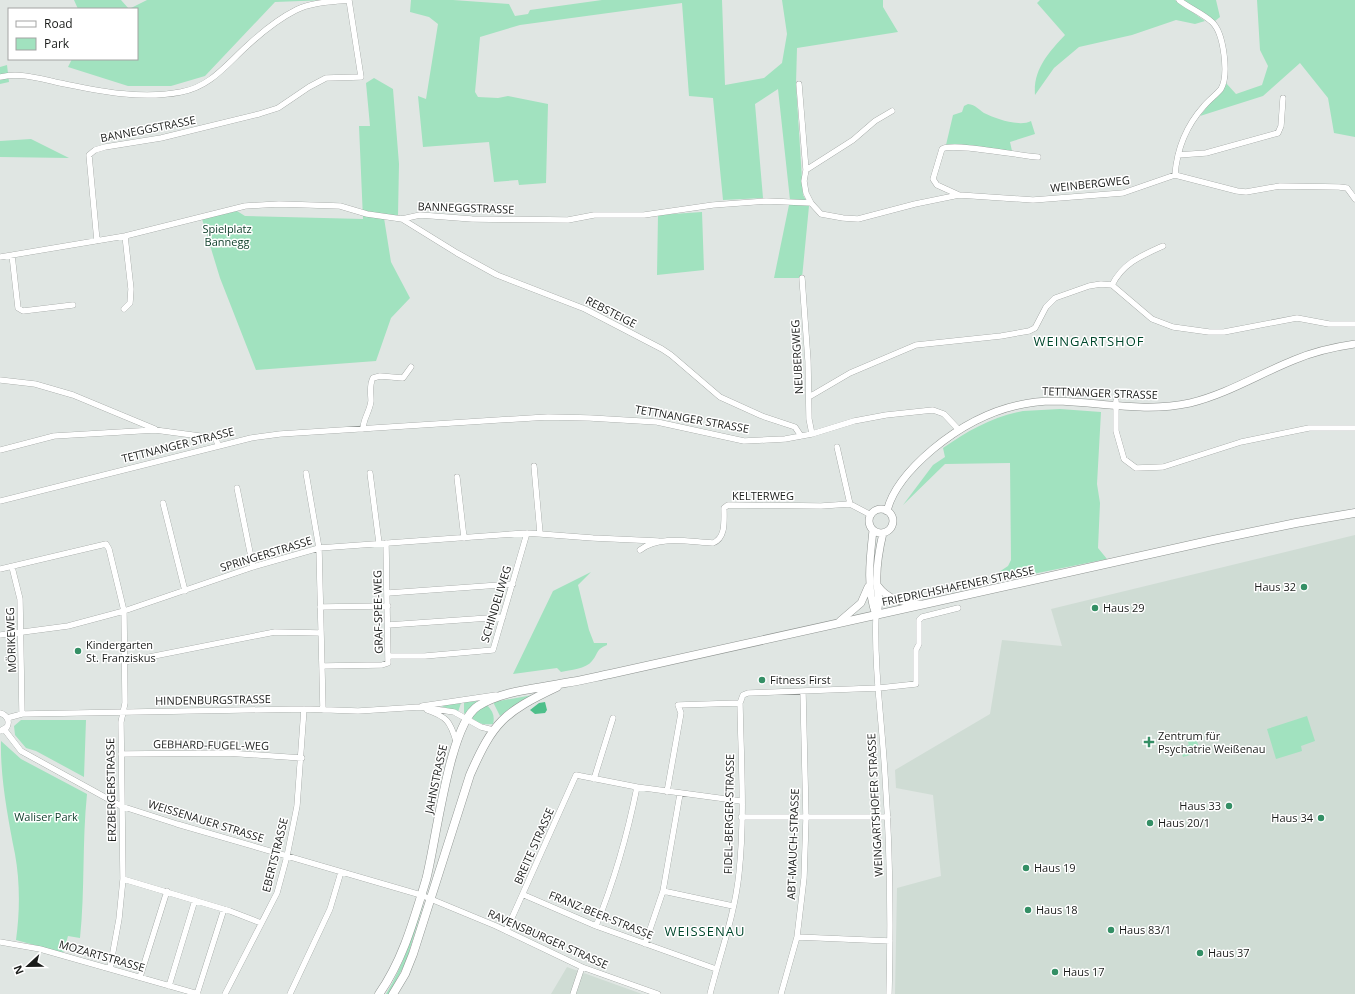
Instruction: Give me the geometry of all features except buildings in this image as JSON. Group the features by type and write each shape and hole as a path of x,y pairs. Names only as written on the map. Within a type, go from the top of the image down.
{"main road":[{"name":"FRIEDRICHSHAFENER STRASSE","path":"509,693 566,683 840,621 876,615 1236,535 1355,513"},
{"name":"FRIEDRICHSHAFENER STRASSE","path":"493,730 510,713 527,701 566,683"},
{"name":"JAHNSTRASSE","path":"379,994 394,971 403,950 426,879 456,741 466,719 477,707 487,701 509,693"},
{"path":"393,994 405,974 431,899 470,775 493,730"}],"street":[{"name":"BANNEGGSTRASSE","path":"0,77 22,76 130,95 160,95 181,92 194,89 209,82 266,30 296,10 308,6 349,0 360,77 334,77 321,80 278,108 260,114 161,138 95,150 89,155 97,241"},
{"path":"1179,0 1212,22 1218,31 1222,41 1224,76 1220,89 1191,122 1181,142 1176,175 1246,192 1280,186 1347,188 1355,200"},
{"path":"799,84 806,170 804,181 806,193 811,203"},
{"path":"1178,155 1206,153 1278,133 1281,126 1283,98"},
{"path":"806,170 853,140 875,121 892,111"},
{"name":"WEINBERGWEG","path":"959,196 937,185 933,179 942,150 946,147 964,148 1021,157 1038,157"},
{"name":"WEINBERGWEG","path":"811,203 821,214 829,217 858,219 914,204 959,196 1033,200 1123,193 1176,175"},
{"name":"BANNEGGSTRASSE","path":"0,257 125,236 245,206 279,204 340,206 384,217 402,219 420,215 472,219 568,220 594,215 644,215 713,205 766,202 811,203"},
{"name":"REBSTEIGE","path":"402,219 457,253 497,275 586,309 662,349 672,355 720,397 762,416 795,427 801,436"},
{"path":"124,309 130,303 131,289 125,236"},
{"path":"1112,285 1123,268 1142,255 1163,246"},
{"path":"12,255 18,308 23,312 73,305"},
{"name":"NEUBERGWEG","path":"802,278 810,398 809,419 812,434"},
{"path":"810,398 862,367 916,345 1002,336 1029,331 1035,328 1046,307 1055,298 1089,286 1112,285 1152,319 1173,327 1209,332 1224,332 1297,318 1329,324 1355,324"},
{"name":"TETTNANGER STRASSE","path":"886,511 894,492 906,475 926,454 959,430 990,413 1019,404 1054,402 1116,403 1154,407 1192,402 1229,390 1295,359 1329,348 1355,344"},
{"path":"364,429 363,423 371,402 371,382 373,378 380,376 403,378 411,367"},
{"path":"0,380 34,384 73,394 155,430"},
{"path":"1116,403 1116,431 1124,459 1136,468 1163,467 1241,442 1309,428 1355,428"},
{"name":"TETTNANGER STRASSE","path":"0,501 252,438 280,434 548,417 616,418 657,422 744,441 785,439 812,434 886,415 933,410 944,414 959,430"},
{"path":"0,450 54,436 155,430 215,438 219,446"},
{"path":"837,447 850,504 871,515"},
{"path":"534,466 540,533"},
{"path":"306,472 319,548 323,710"},
{"path":"370,473 380,543"},
{"path":"457,477 464,538"},
{"path":"237,488 253,568"},
{"path":"163,502 185,591"},
{"name":"KELTERWEG","path":"593,538 714,543 719,541 722,535 724,508 728,505 821,506 850,504"},
{"path":"873,530 883,533 889,530 893,525 892,516 886,511 876,511 871,515 870,524 873,530 869,583 871,602 876,615"},
{"name":"SPRINGERSTRASSE","path":"0,635 68,626 124,611 253,568 319,548 527,533 593,538"},
{"name":"SCHINDELIWEG","path":"389,656 425,656 493,650 527,533"},
{"path":"876,615 880,605 877,584 880,546 883,533"},
{"name":"KELTERWEG","path":"640,550 649,544 658,541"},
{"name":"GRAF-SPEE-WEG","path":"322,666 382,665 388,662 386,543"},
{"name":"ERZBERGERSTRASSE","path":"12,567 106,544 109,549 124,611 123,712 121,722 120,754 123,879 119,919 110,968"},
{"path":"0,569 12,567"},
{"name":"MÖRIKEWEG","path":"12,567 20,599 22,632 22,714"},
{"path":"840,621 861,603 869,583"},
{"path":"388,593 513,584"},
{"path":"877,584 884,594 893,599 923,604"},
{"path":"320,607 388,606"},
{"path":"667,792 681,713 678,705 740,703 743,695 748,693 879,688 916,684 916,650 919,644 919,620 922,617 958,608"},
{"name":"WEINGARTSHOFER STRASSE","path":"876,615 875,635 888,817 890,941 889,994"},
{"path":"388,625 503,617"},
{"path":"124,662 275,632 321,633"},
{"name":"ABT-MAUCH-STRASSE","path":"782,994 797,937 804,878 806,818 803,692"},
{"name":"HINDENBURGSTRASSE","path":"420,707 428,704 509,693"},
{"name":"FIDEL-BERGER-STRASSE","path":"710,994 733,906 739,873 741,817 740,703"},
{"name":"HINDENBURGSTRASSE","path":"7,718 22,714 304,709 358,711 420,707 454,712 481,728 493,730"},
{"name":"HINDENBURGSTRASSE","path":"420,707 447,719 452,728 456,741"},
{"name":"EBERTSTRASSE","path":"225,994 277,893 287,856 297,806 302,758 304,709"},
{"path":"0,713 7,718 8,724 2,730"},
{"path":"613,718 594,779 680,794 741,800"},
{"name":"WEISSENAUER STRASSE","path":"2,730 21,751 121,806 177,824 421,895"},
{"name":"GEBHARD-FUGEL-WEG","path":"120,754 227,753 302,758"},
{"name":"BREITE STRASSE","path":"506,931 524,895 576,775 594,779"},
{"path":"596,926 613,884 628,831 637,787"},
{"path":"645,944 663,891 680,794"},
{"path":"741,817 888,817"},
{"path":"290,994 330,909 341,872"},
{"path":"123,879 224,909 261,923"},
{"path":"140,977 167,891"},
{"path":"663,891 733,906"},
{"path":"421,895 431,899"},
{"name":"FRANZ-BEER-STRASSE","path":"524,895 596,926 716,969"},
{"name":"RAVENSBURGER STRASSE","path":"431,899 506,931 582,967 658,994"},
{"path":"169,986 195,900"},
{"path":"198,994 224,909"},
{"path":"797,937 890,941"},
{"name":"MOZARTSTRASSE","path":"0,942 40,949 198,994"},
{"path":"573,994 582,967"}],"shaded area":[{"name":"Zentrum für Psychatrie Weißenau","path":"1355,535 1355,994 895,994 897,888 941,876 933,795 896,788 895,770 990,714 1002,640 1062,646 1051,609"},
{"path":"545,702 547,710 545,713 535,714 530,710 539,703"},
{"path":"567,967 642,994 551,994"}],"green space":[{"path":"74,0 121,0 128,8 78,8"},
{"path":"147,0 327,0 275,2 205,76 171,86 128,86 68,67 72,60 138,60 138,8 131,8"},
{"path":"411,0 453,0 509,4 515,16 528,14 530,10 602,0 722,0 725,85 764,78 782,63 787,34 782,0 883,0 883,7 898,32 797,48 796,84 803,195 809,206 802,278 774,278 790,200 778,89 755,104 763,198 723,200 713,98 689,96 682,3 520,25 480,37 475,92 478,97 498,98 508,96 548,104 546,183 519,185 518,180 494,182 489,142 423,147 418,96 426,99 438,24 429,17 410,12"},
{"path":"1040,0 1175,0 1205,21 1195,24 1176,20 1132,35 1079,47 1054,68 1035,95 1035,86 1039,69 1053,48 1065,35 1037,3"},
{"path":"1183,0 1216,0 1220,17 1215,21"},
{"path":"1257,0 1355,0 1355,137 1334,133 1328,98 1300,63 1263,96 1200,116 1226,83 1236,94 1262,85 1268,66 1260,50"},
{"path":"7,65 9,82 0,84 0,67"},
{"name":"Spielplatz Bannegg","path":"374,78 393,89 399,164 398,215 384,218 391,262 410,298 391,318 376,361 256,370 220,278 202,219 237,211 245,216 363,219 359,126 370,126 366,83"},
{"path":"968,104 975,106 984,113 1001,120 1014,123 1026,123 1031,121 1035,134 1010,142 1012,151 967,145 946,145 953,115 962,112 964,106"},
{"path":"31,139 69,158 0,157 0,141"},
{"path":"702,212 704,270 657,275 658,215"},
{"path":"1060,409 1101,412 1097,484 1100,503 1098,548 1107,559 1023,576 993,576 1008,566 1011,560 1010,463 945,464 903,505 933,465 945,457 943,448 962,436 991,420 1012,413"},
{"path":"591,572 578,585 589,630 594,643 607,643 607,645 599,650 586,666 561,672 557,668 513,674 553,591"},
{"path":"533,695 519,702 500,716 493,702"},
{"path":"478,701 465,714 464,713 464,702"},
{"path":"461,703 458,712 438,705"},
{"path":"487,705 493,714 493,724 481,724 471,717 481,707"},
{"path":"1307,716 1315,741 1301,746 1302,751 1276,759 1267,729"},
{"path":"21,720 86,720 84,777 36,751 26,748 15,735 14,726"},
{"path":"1195,734 1200,752 1183,757 1180,748 1189,745 1186,736"},
{"name":"Waliser Park","path":"1,741 21,759 87,794 84,830 80,938 68,936 63,953 16,940 19,886 3,783"},
{"path":"423,905 406,962 389,994 386,994 402,962 421,906"}],"place":[{"name":"Haus 32","path":"1304,587"},
{"name":"Haus 29","path":"1095,608"},
{"name":"Kindergarten St. Franziskus","path":"78,651"},
{"name":"Fitness First","path":"762,680"},
{"name":"Zentrum für Psychatrie Weißenau","path":"1149,742"},
{"name":"Haus 33","path":"1229,806"},
{"name":"Haus 34","path":"1321,818"},
{"name":"Haus 20/1","path":"1150,823"},
{"name":"Haus 19","path":"1026,868"},
{"name":"Haus 18","path":"1028,910"},
{"name":"Haus 83/1","path":"1111,930"},
{"name":"Haus 37","path":"1200,953"},
{"name":"Haus 17","path":"1055,972"}],"district":[{"name":"WEINGARTSHOF","path":"1089,341"},
{"name":"WEISSENAU","path":"705,931"}]}
